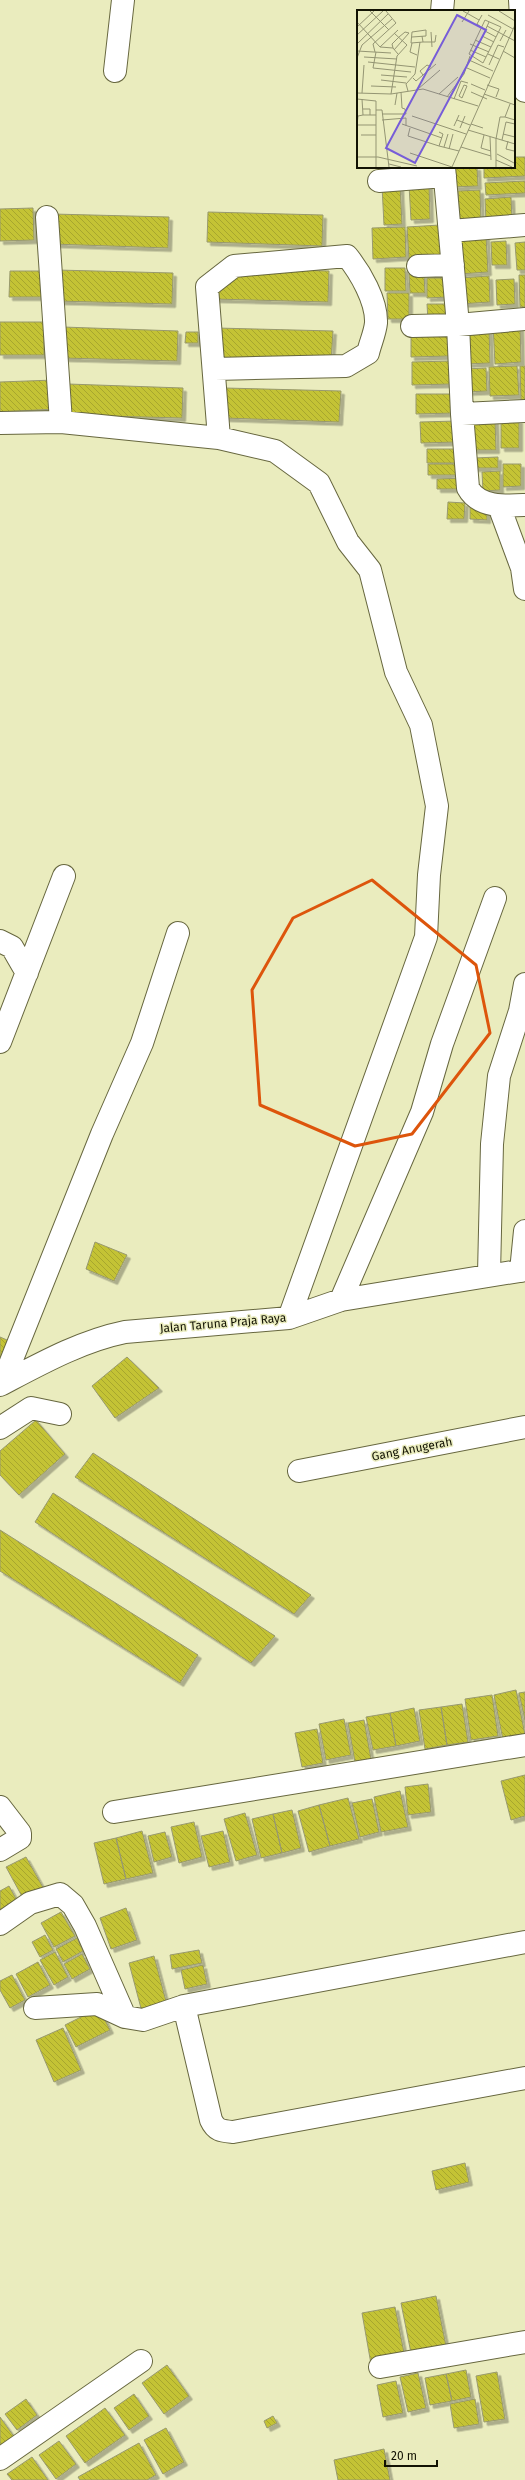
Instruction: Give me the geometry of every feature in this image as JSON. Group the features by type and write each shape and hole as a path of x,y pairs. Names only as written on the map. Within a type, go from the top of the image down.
{"street":[{"path":"115,71 123,0"},
{"path":"520,0 525,90"},
{"path":"379,181 444,172 458,325 462,414 468,488 474,498 499,506 525,505"},
{"path":"47,217 61,422"},
{"path":"450,231 525,225"},
{"path":"214,369 346,366 368,353 376,323 368,288 358,269 347,256 234,266 223,273 207,287 218,438"},
{"path":"418,266 453,265"},
{"path":"412,326 458,325 525,319"},
{"path":"462,414 525,411"},
{"path":"0,423 61,422 218,438 275,451 319,483 348,542 370,570 396,672 421,724 437,806 429,875 426,936 289,1318"},
{"path":"499,506 524,575"},
{"path":"0,1042 64,876"},
{"path":"341,1300 422,1112 442,1044 495,898"},
{"path":"1,1385 99,1142 142,1043 178,934"},
{"path":"0,941 12,947 27,973"},
{"path":"489,1274 492,1144 499,1076 520,1011 525,984"},
{"path":"523,1270 525,1231"},
{"name":"Jalan Taruna Praja Raya","path":"1,1385 82,1344 104,1336 125,1332 289,1318 341,1300 489,1274 523,1270"},
{"path":"0,1428 31,1408 60,1414"},
{"name":"Gang Anugerah","path":"299,1471 525,1427"},
{"path":"114,1812 525,1745"},
{"path":"0,1807 20,1833 20,1838 16,1842 0,1850"},
{"path":"0,1924 30,1903 60,1894 73,1905 85,1926 125,2017"},
{"path":"35,2008 97,2004 125,2017 143,2020 184,2006 525,1942"},
{"path":"184,2006 211,2120 221,2131 234,2132 525,2078"},
{"path":"380,2367 525,2342"},
{"path":"0,2459 141,2361"}],"highlighted area":[{"path":"372,880 476,965 490,1033 412,1134 355,1146 260,1105 252,990 293,918"}],"building":[{"path":"515,157 525,157 525,176 484,178 484,168 515,168"},
{"path":"451,168 477,168 478,186 452,187"},
{"path":"525,181 525,193 486,195 485,183"},
{"path":"429,184 430,219 411,220 409,185"},
{"path":"400,185 402,224 384,225 382,186"},
{"path":"480,190 481,223 460,224 458,191"},
{"path":"511,197 512,220 486,222 485,199"},
{"path":"33,208 34,240 0,241 0,209"},
{"path":"208,212 323,215 322,246 207,242"},
{"path":"53,214 169,217 168,248 52,244"},
{"path":"440,225 442,257 409,259 407,227"},
{"path":"405,227 406,257 373,259 372,228"},
{"path":"486,236 488,272 459,274 457,238"},
{"path":"506,241 507,265 492,265 491,242"},
{"path":"525,242 525,270 517,270 515,243"},
{"path":"214,268 329,271 328,302 213,299"},
{"path":"385,268 405,268 406,291 385,291"},
{"path":"57,270 173,273 172,304 56,301"},
{"path":"10,271 42,271 42,297 9,297"},
{"path":"409,274 424,274 425,293 410,293"},
{"path":"519,275 525,275 525,307 520,307"},
{"path":"489,276 490,302 460,304 459,278"},
{"path":"427,278 448,278 448,297 427,298"},
{"path":"514,279 515,304 497,305 496,280"},
{"path":"387,293 409,293 409,319 388,319"},
{"path":"427,304 448,304 449,321 428,321"},
{"path":"0,322 44,322 44,355 0,355"},
{"path":"520,324 521,362 495,364 493,325"},
{"path":"63,327 178,331 177,361 62,358"},
{"path":"217,328 333,331 331,362 216,358"},
{"path":"489,328 490,363 465,364 463,330"},
{"path":"411,331 449,331 449,356 411,357"},
{"path":"186,332 198,332 198,343 185,343"},
{"path":"451,361 452,384 412,385 412,362"},
{"path":"517,366 519,395 490,396 489,367"},
{"path":"520,366 525,366 525,400 521,401"},
{"path":"486,368 487,391 466,392 464,369"},
{"path":"54,380 55,409 0,412 0,382"},
{"path":"68,384 183,388 182,418 67,415"},
{"path":"225,388 341,391 339,422 224,418"},
{"path":"416,394 456,394 456,413 416,414"},
{"path":"495,420 496,450 473,450 472,421"},
{"path":"501,420 519,420 519,448 501,448"},
{"path":"457,421 457,442 421,443 420,422"},
{"path":"427,449 458,449 458,463 427,463"},
{"path":"498,457 498,468 474,468 474,458"},
{"path":"428,464 458,464 458,475 428,475"},
{"path":"503,464 521,464 521,486 503,487"},
{"path":"500,471 500,490 483,491 482,472"},
{"path":"465,478 465,489 437,489 437,479"},
{"path":"448,502 465,503 464,519 447,519"},
{"path":"470,507 487,508 487,520 470,519"},
{"path":"95,1242 127,1255 114,1281 86,1269"},
{"path":"0,1337 14,1343 4,1361 0,1359"},
{"path":"127,1357 159,1388 115,1418 92,1386"},
{"path":"36,1420 65,1454 19,1495 0,1475 0,1451"},
{"path":"93,1453 311,1595 294,1614 75,1477"},
{"path":"53,1493 275,1636 251,1663 35,1522"},
{"path":"0,1530 198,1655 180,1683 0,1571"},
{"path":"516,1690 525,1735 503,1740 494,1695"},
{"path":"525,1692 525,1720 519,1693"},
{"path":"492,1695 498,1736 471,1740 465,1699"},
{"path":"462,1704 468,1742 447,1745 441,1707"},
{"path":"441,1707 447,1745 425,1749 419,1710"},
{"path":"414,1708 420,1741 396,1746 390,1713"},
{"path":"390,1713 396,1746 373,1750 366,1717"},
{"path":"344,1719 351,1755 326,1760 319,1724"},
{"path":"364,1720 371,1759 355,1762 348,1723"},
{"path":"317,1729 323,1763 302,1767 295,1733"},
{"path":"525,1775 525,1816 511,1820 501,1781"},
{"path":"428,1784 431,1812 408,1815 405,1787"},
{"path":"400,1791 408,1827 381,1832 374,1797"},
{"path":"348,1798 359,1839 330,1846 319,1805"},
{"path":"372,1799 379,1832 360,1837 352,1803"},
{"path":"319,1805 330,1846 309,1852 298,1811"},
{"path":"292,1810 301,1848 282,1853 273,1814"},
{"path":"245,1813 257,1855 236,1861 224,1819"},
{"path":"273,1814 282,1853 261,1858 252,1819"},
{"path":"194,1822 202,1857 179,1863 171,1827"},
{"path":"142,1831 153,1873 126,1879 116,1838"},
{"path":"223,1831 230,1862 209,1867 201,1836"},
{"path":"165,1832 172,1857 154,1862 148,1836"},
{"path":"116,1838 126,1879 104,1884 94,1843"},
{"path":"26,1857 45,1891 25,1902 6,1867"},
{"path":"9,1886 20,1906 0,1917 0,1891"},
{"path":"126,1908 137,1940 111,1949 100,1918"},
{"path":"61,1912 75,1936 54,1947 41,1923"},
{"path":"45,1935 53,1950 40,1957 32,1942"},
{"path":"77,1938 83,1951 63,1962 56,1949"},
{"path":"199,1950 202,1963 172,1969 170,1955"},
{"path":"55,1952 68,1977 54,1985 40,1960"},
{"path":"82,1954 90,1969 72,1979 64,1964"},
{"path":"154,1956 167,2005 142,2012 129,1963"},
{"path":"38,1962 50,1985 28,1997 16,1974"},
{"path":"203,1965 207,1984 185,1989 181,1970"},
{"path":"12,1975 25,2000 10,2008 0,1990 0,1981"},
{"path":"99,2008 110,2030 76,2047 65,2025"},
{"path":"63,2028 81,2070 54,2082 36,2040"},
{"path":"465,2163 469,2182 436,2190 432,2171"},
{"path":"436,2296 447,2351 412,2358 401,2303"},
{"path":"395,2307 405,2358 371,2364 362,2313"},
{"path":"167,2365 189,2396 164,2414 142,2383"},
{"path":"466,2370 471,2397 452,2401 446,2374"},
{"path":"497,2372 505,2419 484,2422 476,2376"},
{"path":"418,2373 426,2408 408,2412 400,2377"},
{"path":"446,2374 452,2401 430,2405 425,2378"},
{"path":"396,2381 403,2413 383,2417 377,2385"},
{"path":"134,2394 149,2416 129,2430 114,2408"},
{"path":"26,2399 37,2415 17,2430 5,2414"},
{"path":"475,2399 479,2424 454,2428 450,2404"},
{"path":"105,2408 125,2435 85,2463 66,2436"},
{"path":"273,2416 277,2423 267,2428 264,2421"},
{"path":"0,2417 15,2438 0,2449"},
{"path":"166,2428 184,2462 163,2474 144,2440"},
{"path":"59,2441 76,2464 56,2479 39,2455"},
{"path":"139,2443 156,2475 147,2480 80,2480 78,2477"},
{"path":"384,2449 390,2480 338,2480 334,2460"},
{"path":"32,2457 48,2480 12,2480 7,2474"}]}
